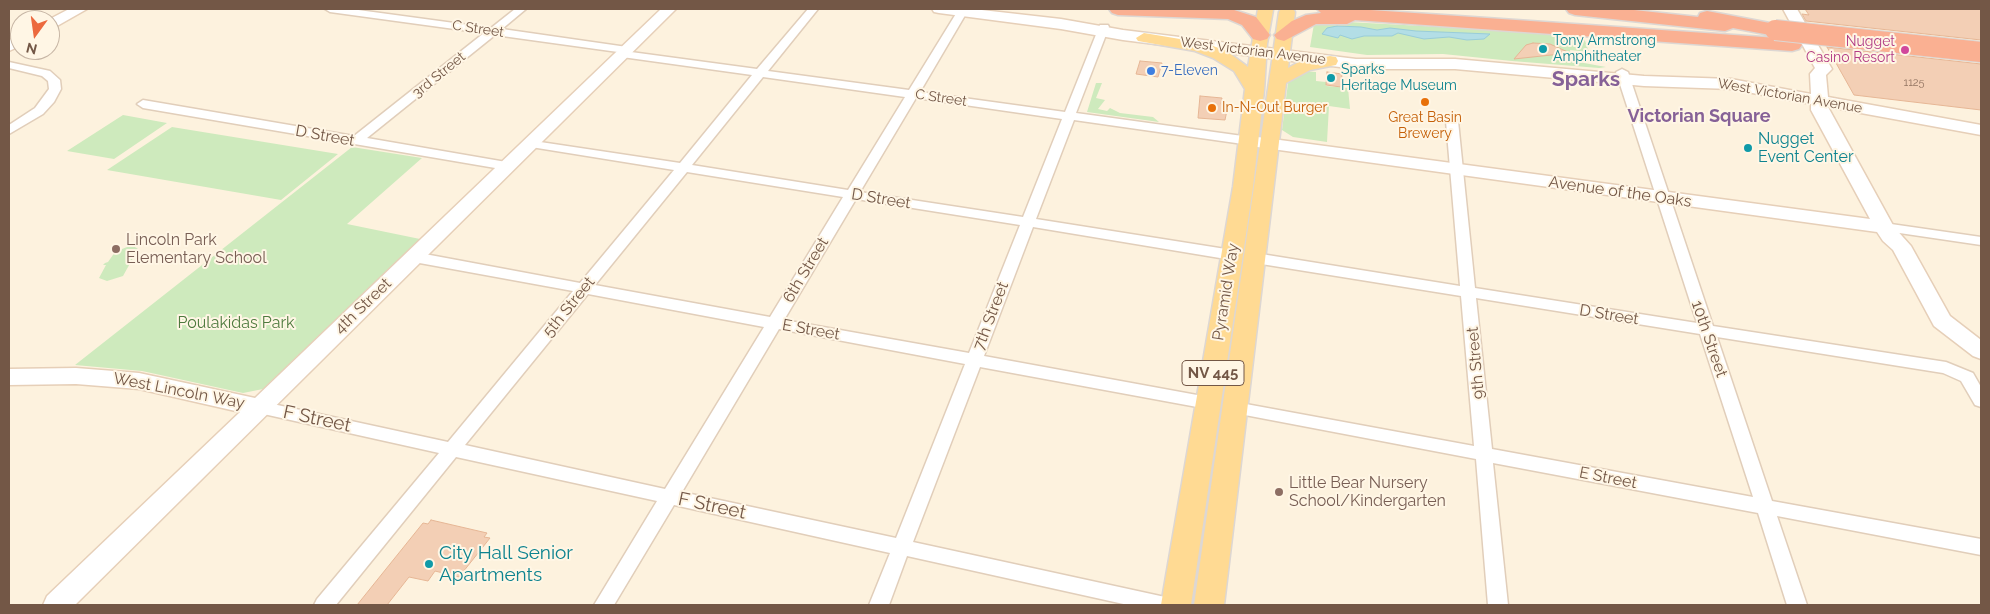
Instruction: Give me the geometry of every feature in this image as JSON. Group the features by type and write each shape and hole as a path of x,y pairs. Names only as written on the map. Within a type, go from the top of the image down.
{"highway":[{"path":"1118,9 1194,11 1241,17 1253,25 1259,44"},
{"path":"1194,11 1216,9"},
{"path":"1326,9 1351,14 1399,19 1792,46"},
{"path":"1460,9 1981,66"},
{"path":"1575,9 1981,52"},
{"path":"1643,9 1737,21 1775,30"},
{"path":"1283,46 1299,25 1313,19 1399,19"}],"main road":[{"name":"Pyramid Way","path":"1260,142 1255,91 1259,44 1265,9"},
{"name":"Pyramid Way","path":"1176,605 1208,403 1243,257 1260,142 1278,81 1287,10"},
{"path":"1144,38 1198,47 1219,54 1240,68 1255,91"},
{"path":"1278,81 1305,66 1330,61"},
{"name":"Pyramid Way","path":"1209,605 1235,408 1243,257"}],"street":[{"path":"60,20 80,9"},
{"name":"C Street","path":"330,9 371,11 760,73 1260,142"},
{"name":"3rd Street","path":"356,141 521,9"},
{"name":"4th Street","path":"57,605 669,9"},
{"name":"5th Street","path":"324,605 813,9"},
{"name":"West Victorian Avenue","path":"939,9 1103,29 1283,46 1367,57 1465,59 1623,76"},
{"path":"1790,9 1824,69 1818,74 1820,110 1823,117 1887,232 1900,246 1942,320 1981,351"},
{"name":"6th Street","path":"604,605 962,12"},
{"name":"West Victorian Avenue","path":"1103,29 1144,38 1259,44"},
{"name":"7th Street","path":"879,605 1103,29"},
{"name":"West Victorian Avenue","path":"1283,46 1330,61 1368,64 1468,65 1623,76 1719,76 1981,130"},
{"path":"9,65 46,73 54,80 55,89 50,99 39,111 9,130"},
{"name":"10th Street","path":"1623,76 1797,605"},
{"name":"West Victorian Avenue","path":"1819,97 1981,124"},
{"name":"D Street","path":"143,104 507,166"},
{"name":"9th Street","path":"1452,121 1470,293 1498,605"},
{"name":"Avenue of the Oaks","path":"1260,142 1662,198 1887,232 1981,241"},
{"name":"D Street","path":"531,143 1946,368 1962,373 1967,377 1981,401"},
{"path":"1887,232 1887,244 1929,318 1951,338 1981,358"},
{"name":"E Street","path":"414,257 1208,403"},
{"name":"West Lincoln Way","path":"9,376 73,376 139,380 260,407"},
{"name":"F Street","path":"260,407 1165,605"},
{"name":"E Street","path":"1235,408 1981,547"}],"green space":[{"path":"1329,21 1516,31 1584,38 1589,52 1570,50 1573,61 1606,67 1599,68 1443,54 1367,55 1310,47 1314,24"},
{"path":"1302,71 1316,72 1316,81 1326,82 1326,86 1348,88 1350,109 1329,106 1327,142 1293,137 1282,130 1288,83"},
{"path":"1096,83 1102,83 1096,98 1105,100 1098,109 1107,111 1110,108 1120,113 1153,117 1159,122 1087,112"},
{"path":"123,115 167,123 114,159 67,151"},
{"path":"172,127 338,154 281,200 107,170"},
{"name":"Poulakidas Park","path":"352,147 422,158 347,224 420,239 263,389 243,393 142,371 75,365"},
{"path":"127,247 138,249 123,276 107,281 99,278 106,265 103,265 108,262 115,252"}],"water":[{"path":"1337,26 1377,30 1390,28 1490,34 1484,39 1467,40 1449,37 1424,39 1398,33 1392,36 1364,36 1352,39 1340,35 1338,38 1322,34 1327,28"}],"building":[{"path":"1805,9 1981,9 1981,40 1806,21 1802,14 1809,15"},
{"name":"Tony Armstrong Amphitheater","path":"1533,43 1550,44 1570,53 1514,59 1526,45"},
{"name":"Nugget Casino Resort","path":"1827,47 1981,64 1981,110 1854,95"},
{"name":"7-Eleven","path":"1140,61 1162,63 1158,77 1136,74"},
{"path":"1327,72 1342,74 1341,87 1326,85"},
{"name":"In-N-Out Burger","path":"1200,96 1222,98 1221,104 1228,105 1225,120 1198,118"},
{"name":"City Hall Senior Apartments","path":"431,520 487,533 484,537 490,538 459,577 435,571 428,581 409,577 387,605 357,605 423,523 428,524"}],"place":[{"name":"Tony Armstrong Amphitheater","path":"1543,49"},
{"name":"Nugget Casino Resort","path":"1905,50"},
{"name":"7-Eleven","path":"1151,71"},
{"name":"Sparks Heritage Museum","path":"1331,78"},
{"name":"Great Basin Brewery","path":"1425,102"},
{"name":"In-N-Out Burger","path":"1212,108"},
{"name":"Nugget Event Center","path":"1748,148"},
{"name":"Lincoln Park Elementary School","path":"116,249"},
{"name":"Little Bear Nursery School/Kindergarten","path":"1279,492"},
{"name":"City Hall Senior Apartments","path":"429,564"}],"district":[{"name":"Sparks","path":"1586,80"},
{"name":"Victorian Square","path":"1699,117"}]}
